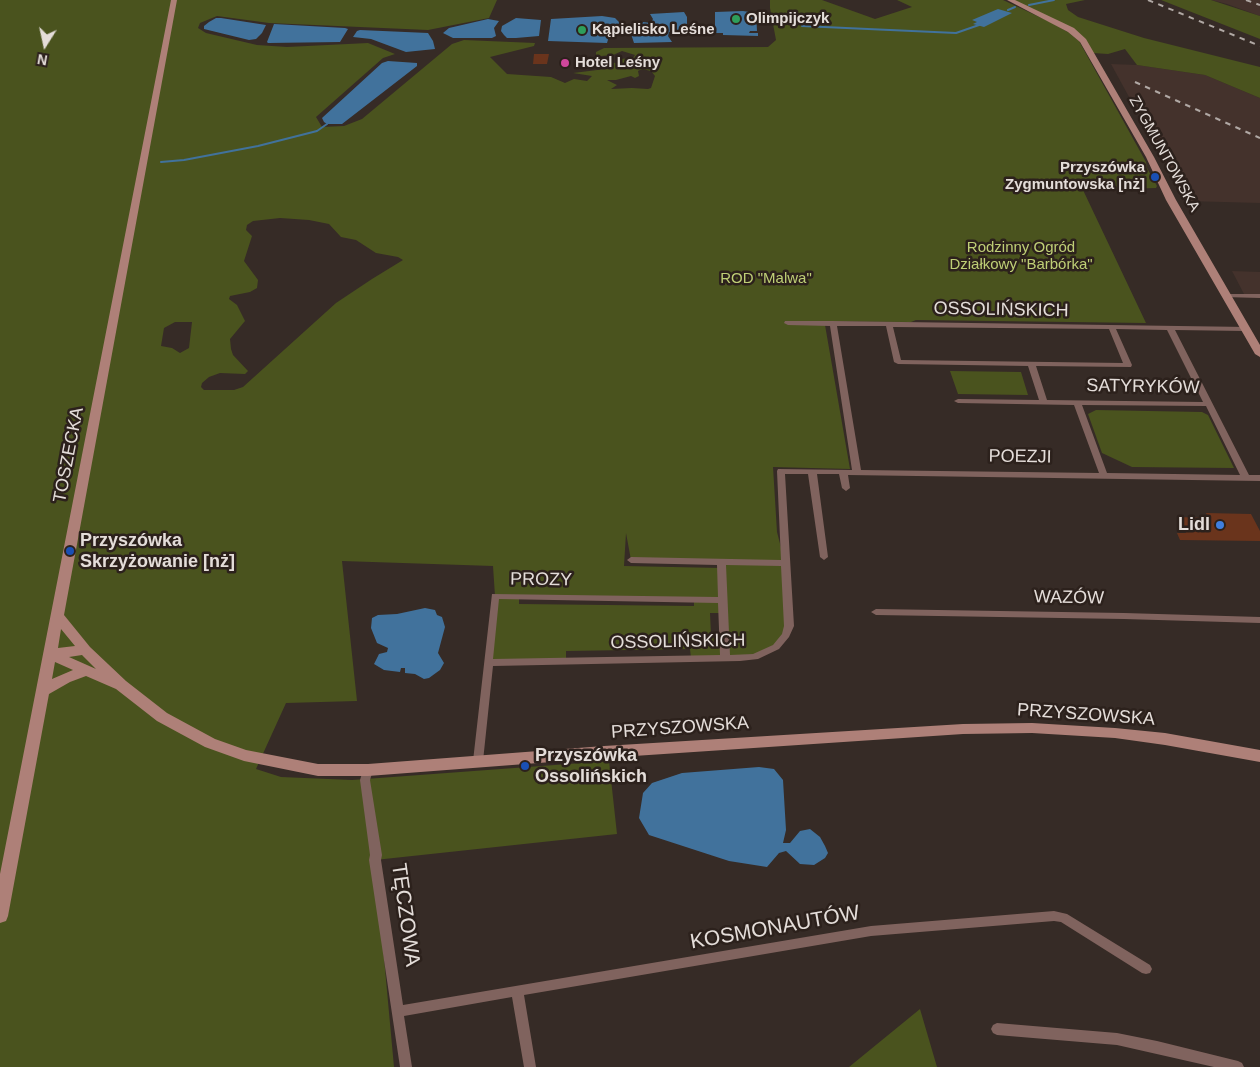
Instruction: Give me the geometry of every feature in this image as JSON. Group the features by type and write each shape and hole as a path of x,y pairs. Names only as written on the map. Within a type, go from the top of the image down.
{"street":[{"name":"TOSZECKA","path":"0,916 174,0"},
{"name":"ZYGMUNTOWSKA","path":"1010,0 1071,30 1084,41 1226,296 1245,329 1256,341 1260,354"},
{"path":"1226,296 1260,296"},
{"name":"OSSOLIŃSKICH","path":"788,323 1245,329"},
{"path":"833,323 857,472"},
{"path":"889,324 898,362 1128,365 1112,328"},
{"name":"SATYRYKÓW","path":"1170,328 1246,478"},
{"path":"1031,364 1044,402"},
{"name":"SATYRYKÓW","path":"958,401 1210,404"},
{"name":"SATYRYKÓW","path":"1077,403 1103,474"},
{"name":"OSSOLIŃSKICH","path":"489,663 748,657 763,654 776,648 786,635 789,626 781,471"},
{"name":"POEZJI","path":"781,471 1103,474 1260,478"},
{"path":"812,471 824,557"},
{"path":"844,472 846,488"},
{"path":"630,560 786,563"},
{"path":"721,562 725,658"},
{"name":"PROZY","path":"478,761 495,596 722,600"},
{"name":"WAZÓW","path":"876,612 1260,620"},
{"name":"PRZYSZOWSKA","path":"57,615 86,650 121,686 162,717 182,729 234,752 291,766 318,770 368,770 944,730 1032,728 1157,737 1260,756"},
{"path":"50,654 86,650"},
{"name":"PRZYSZOWSKA","path":"50,654 121,686"},
{"path":"43,692 65,678 85,671"},
{"name":"TĘCZOWA","path":"368,770 365,780 376,855 375,860 406,1067"},
{"name":"KOSMONAUTÓW","path":"399,1011 871,931 1054,916 1063,917 1146,970"},
{"path":"517,991 530,1067"},
{"path":"997,1029 1054,1032 1117,1039 1238,1067"}],"shaded area":[{"path":"1211,0 1260,0 1260,16 1227,4"},
{"path":"1111,64 1137,65 1205,75 1260,98 1260,203 1186,201"},
{"path":"1232,271 1260,272 1260,294 1244,294"}],"green space":[{"path":"0,0 497,0 489,18 428,30 269,23 217,16 200,23 198,28 206,33 257,45 287,47 368,43 395,54 383,58 316,117 322,127 344,126 362,119 452,44 464,40 535,43 534,46 490,57 507,74 551,77 565,83 574,79 587,81 592,76 573,73 605,69 603,66 604,62 617,63 620,59 633,58 635,55 622,51 613,55 596,55 596,52 604,48 768,47 776,40 770,0 822,0 875,19 912,7 897,0 1003,0 1063,28 1079,41 1146,162 1147,168 1157,186 1156,188 1083,190 1146,323 916,320 911,322 783,321 825,325 850,469 773,467 777,532 785,563 786,635 763,654 691,658 690,649 566,651 566,661 489,663 495,596 493,566 342,561 357,701 286,703 256,769 281,777 352,780 609,761 617,834 375,860 394,1067 0,1067","holes":["642,69 651,71 655,76 651,88 611,89 617,85 607,80 631,76 635,78 639,76 638,71","280,218 309,220 329,224 341,237 356,240 376,253 398,257 403,260 336,303 243,387 234,390 204,390 201,387 202,383 209,377 220,373 245,374 248,371 233,355 231,349 230,339 245,321 237,305 229,299 230,296 250,292 257,288 258,280 244,261 252,236 246,230 247,225 253,221","175,322 192,322 189,348 180,353 172,348 161,346 164,328","626,533 631,560 721,562 721,568 624,566","519,597 694,600 694,606 519,604","710,613 722,613 724,636 711,635"]},
{"path":"1013,0 1085,0 1066,4 1068,10 1078,17 1144,38 1260,67 1260,98 1205,75 1137,65 1125,49 1108,54 1093,53 1088,44"},
{"path":"1161,0 1211,0 1260,16 1260,39"},
{"path":"950,371 1021,372 1028,395 958,394"},
{"path":"1096,410 1202,412 1208,415 1234,468 1132,467 1102,453 1088,414"},
{"path":"920,1009 937,1067 849,1067"}],"water":[{"path":"998,9 1012,13 984,27 973,24 977,22 972,20"},
{"name":"Olimpijczyk","path":"743,11 756,13 757,31 750,31 749,33 758,33 758,36 715,33 715,12"},
{"path":"684,12 687,17 687,24 677,33 669,32 668,36 672,42 634,43 631,34 634,28 638,28 643,22 651,23 653,19 650,14"},
{"name":"Kąpielisko Leśne","path":"602,16 615,18 620,23 610,33 607,43 548,41 551,19"},
{"path":"216,18 266,25 256,39 249,40 204,29 204,26"},
{"path":"516,18 541,20 539,36 507,38 501,31 502,26"},
{"path":"488,19 499,21 494,28 496,36 492,38 453,38 443,33 449,28"},
{"path":"274,24 348,29 340,42 268,43"},
{"path":"360,30 428,33 435,49 406,52 371,39 353,37"},
{"path":"388,61 417,63 417,66 342,124 327,124 324,122 322,118 382,63"},
{"path":"425,608 435,610 437,615 442,617 445,627 438,653 444,663 440,670 429,678 424,679 415,674 405,673 405,668 401,668 400,672 384,670 374,664 379,654 387,652 388,648 377,643 371,628 372,618 378,615 397,614"},
{"path":"759,767 774,769 783,780 786,830 783,843 790,843 800,831 810,829 820,837 825,846 828,853 825,858 814,865 800,864 786,851 779,853 767,867 729,861 649,835 639,818 643,793 652,783 682,773"}],"building":[{"path":"534,54 549,54 547,64 533,64"},
{"name":"Lidl","path":"1206,513 1251,514 1260,531 1260,541 1180,540 1177,533 1186,533 1179,517 1208,518"}],"waterway":[{"path":"1029,5 1054,0"},
{"path":"1008,10 1015,7"},
{"path":"802,26 956,33 979,25"},
{"path":"161,162 184,160 258,146 317,131 327,124"}],"railway":[{"path":"1148,0 1260,46"},
{"path":"1246,0 1260,5"},
{"path":"1135,82 1260,138"}],"place":[{"name":"Olimpijczyk","path":"736,19"},
{"name":"Kąpielisko Leśne","path":"582,30"},
{"name":"Hotel Leśny","path":"565,63"},
{"name":"Przyszówka Zygmuntowska [nż]","path":"1155,177"},
{"name":"Lidl","path":"1220,525"},
{"name":"Przyszówka Skrzyżowanie [nż]","path":"70,551"},
{"name":"Przyszówka Ossolińskich","path":"525,766"}],"park label":[{"name":"Rodzinny Ogród Działkowy \"Barbórka\"","path":"1021,256"},
{"name":"ROD \"Malwa\"","path":"766,279"}]}
